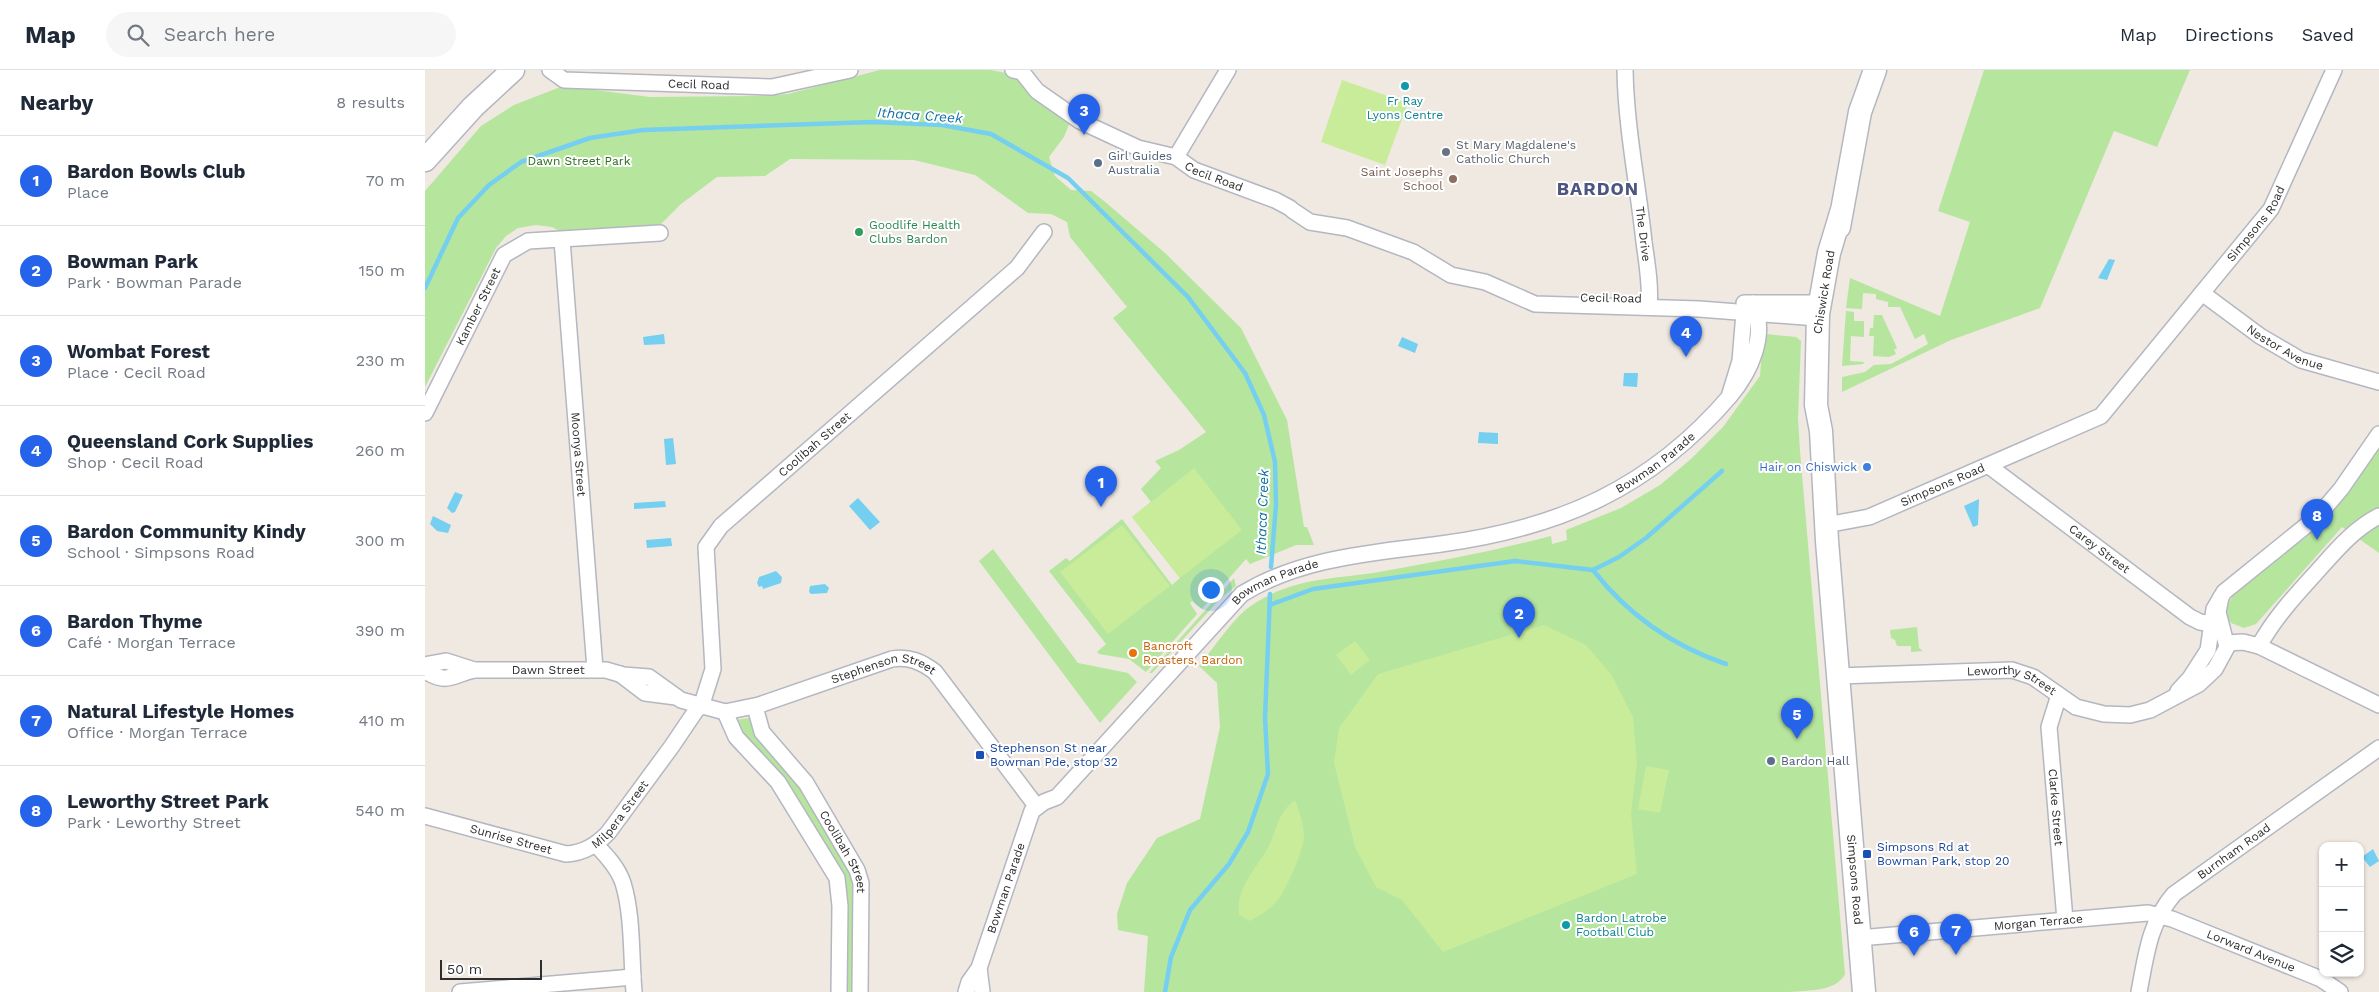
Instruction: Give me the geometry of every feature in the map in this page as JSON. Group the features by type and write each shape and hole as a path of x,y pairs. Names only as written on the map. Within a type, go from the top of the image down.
{"main road":[{"path":"425,160 473,107 513,70"},
{"name":"Chiswick Road","path":"1826,525 1821,431 1816,405 1822,311 1829,253 1841,213 1860,112 1875,70"},
{"name":"Simpsons Road","path":"1826,525 1864,992"}],"street":[{"name":"Cecil Road","path":"550,70 564,80 740,88 772,87 850,70"},
{"path":"1176,158 1229,70"},
{"name":"The Drive","path":"1625,70 1625,102 1640,201 1649,303"},
{"name":"Simpsons Road","path":"1826,525 1869,518 2101,416 2271,209 2333,70"},
{"name":"Cecil Road","path":"1019,71 1037,91 1080,121 1138,148 1176,158 1194,170 1275,200 1310,222 1347,228 1413,252 1451,275 1485,282 1514,293 1532,303 1562,306 1583,304 1600,307 1649,303 1752,310 1822,311"},
{"name":"Coolibah Street","path":"700,706 713,669 706,548 721,526 1017,268 1044,232"},
{"name":"Kamber Street","path":"425,413 504,255 528,241 660,233"},
{"name":"Moonya Street","path":"562,240 595,669"},
{"name":"Nestor Avenue","path":"2202,293 2280,350 2301,360 2379,382"},
{"name":"Bowman Parade","path":"966,992 969,982 979,968 1032,811 1037,806 1057,797 1231,605 1254,587 1292,570 1311,564 1484,536 1547,520 1592,503 1629,485 1682,447 1713,417 1750,368 1756,343 1752,310"},
{"name":"Leworthy Street","path":"2174,695 2190,678 2205,656 2210,644 2215,607 2221,596 2241,577 2318,516 2341,488 2379,434"},
{"name":"Carey Street","path":"1989,466 2190,617 2201,622 2213,624"},
{"path":"2259,646 2275,619 2343,543 2359,528 2379,516"},
{"path":"2221,596 2218,612 2227,643"},
{"path":"2213,624 2227,643"},
{"path":"2227,643 2243,642 2259,646 2379,705"},
{"name":"Leworthy Street","path":"1838,676 2012,670 2033,677 2079,708 2097,713 2117,715 2139,714 2197,685 2208,677 2221,660 2227,643"},
{"name":"Stephenson Street","path":"725,712 755,707 893,659 901,657 919,661 935,672 1037,806"},
{"name":"Dawn Street","path":"425,665 449,662 474,670"},
{"name":"Dawn Street","path":"425,671 435,677 446,679 474,670 595,669 620,674 645,693 676,697 700,706 725,712"},
{"name":"Clarke Street","path":"2059,695 2049,727 2065,920"},
{"name":"Milpera Street","path":"633,985 627,907 623,884 610,859 596,845 608,833 700,706"},
{"name":"Coolibah Street","path":"755,707 762,732 802,777 839,836 859,874 861,887 860,992"},
{"name":"Coolibah Street","path":"725,712 736,737 778,782 837,878 840,906 839,992"},
{"name":"Burnham Road","path":"2139,992 2150,934 2158,915 2174,894 2184,885 2379,748"},
{"name":"Sunrise Street","path":"425,816 566,854 577,854 596,845"},
{"name":"Morgan Terrace","path":"1859,938 2148,913 2158,915"},
{"name":"Lorward Avenue","path":"2158,915 2311,975 2340,992"},
{"name":"Bowman Parade","path":"979,968 982,992"},
{"path":"460,992 633,985"}],"green space":[{"name":"Dawn Street Park","path":"880,70 990,70 1018,75 1041,102 1070,122 1064,137 1049,157 1055,176 1071,190 1091,191 1104,201 1165,253 1241,328 1287,420 1304,527 1307,527 1314,545 1296,545 1250,564 1246,559 1202,609 1192,601 1190,603 1197,614 1146,672 1129,659 1099,654 1097,652 1106,644 1049,571 1066,558 1070,561 1122,519 1172,585 1180,578 1132,517 1151,502 1141,489 1161,468 1155,461 1179,450 1206,432 1113,318 1127,307 1070,237 1067,222 1051,214 1028,213 975,175 914,160 790,159 765,176 717,177 681,204 657,228 567,235 552,227 536,225 518,228 506,236 496,248 425,387 425,191 481,126 514,105 563,86 650,97 756,96 788,94"},
{"path":"1984,70 2190,70 2157,147 2114,131 2040,308 1951,340 1842,392 1842,377 1865,372 1874,365 1891,364 1928,344 1924,334 1915,339 1900,307 1888,307 1888,302 1876,299 1876,294 1863,293 1862,309 1846,308 1850,278 1940,316 1970,222 1938,211"},
{"path":"1342,80 1408,103 1385,165 1321,142"},
{"path":"1846,311 1854,312 1854,321 1864,321 1864,337 1851,336 1850,361 1864,362 1863,364 1842,366"},
{"path":"1874,315 1882,315 1897,348 1894,350 1896,354 1889,357 1873,356 1874,336 1869,336 1870,328 1873,328"},
{"path":"1766,334 1796,337 1801,341 1798,418 1800,451 1845,974 1841,980 1821,989 1789,992 1144,992 1148,936 1118,930 1117,914 1127,883 1157,838 1200,819 1220,727 1217,683 1199,666 1236,619 1248,608 1264,598 1280,590 1311,581 1379,572 1444,560 1551,536 1552,544 1567,540 1566,530 1621,508 1660,485 1691,459 1723,427 1760,376 1763,338"},
{"path":"2379,445 2379,553 2342,527 2256,624 2244,628 2231,623 2227,616 2226,607 2236,591 2308,536 2345,496"},
{"path":"1194,468 1242,530 1180,578 1132,517"},
{"path":"1122,525 1170,586 1108,634 1060,572"},
{"path":"993,549 1078,663 1128,673 1137,682 1100,723 979,561"},
{"path":"1234,578 1236,586 1220,599 1152,673 1149,673"},
{"path":"1544,625 1586,645 1611,674 1633,717 1637,762 1631,814 1637,874 1443,952 1402,900 1376,887 1355,847 1334,763 1339,728 1378,674"},
{"path":"1917,627 1919,648 1923,651 1911,652 1911,646 1897,646 1895,640 1891,638 1890,630"},
{"path":"1355,641 1370,660 1351,675 1336,655"},
{"path":"749,718 804,793 850,872 854,892 854,992 845,992 846,905 741,735 735,720"},
{"path":"1646,766 1669,770 1660,813 1638,809"},
{"path":"1295,800 1304,833 1303,844 1297,861 1278,900 1265,912 1250,921 1239,915 1242,890 1269,846 1280,818 1288,806"}],"water":[{"path":"2109,259 2115,260 2107,280 2098,278"},
{"path":"664,334 665,344 644,345 643,337"},
{"path":"1402,337 1418,344 1415,353 1398,346"},
{"path":"1624,373 1638,373 1637,387 1623,386"},
{"path":"1479,432 1498,433 1498,444 1478,443"},
{"path":"673,438 676,464 666,465 664,439"},
{"path":"455,492 463,495 455,512 452,513 447,508"},
{"path":"858,498 880,522 870,530 849,506"},
{"path":"1979,499 1978,525 1973,527 1964,506"},
{"path":"665,501 666,507 634,509 634,503"},
{"path":"433,516 451,525 448,533 437,531 430,524"},
{"path":"671,538 672,546 647,548 646,540"},
{"path":"776,571 782,577 781,583 763,589 762,586 759,587 757,583 759,577"},
{"path":"825,584 829,588 827,593 811,594 809,592 810,586"},
{"path":"2373,849 2379,861 2370,867 2364,860 2364,856"}],"waterway":[{"name":"Ithaca Creek","path":"425,288 458,218 489,185 521,162 590,138 643,130 873,122 942,125 991,134 1068,178 1188,297 1245,373 1264,415 1275,462 1276,505 1271,567"},
{"path":"1270,605 1313,589 1515,561 1593,570 1619,557 1646,538 1722,471"},
{"path":"1593,570 1636,615 1688,648 1726,664"},
{"name":"Ithaca Creek","path":"1165,992 1171,957 1190,910 1229,864 1248,832 1268,774 1265,718 1270,594"}],"place":[{"name":"Fr Ray Lyons Centre","path":"1405,86"},
{"name":"Wombat Forest","path":"1084,135"},
{"name":"St Mary Magdalene's Catholic Church","path":"1446,152"},
{"name":"Girl Guides Australia","path":"1098,163"},
{"name":"Saint Josephs School","path":"1453,179"},
{"name":"Goodlife Health Clubs Bardon","path":"859,232"},
{"name":"Queensland Cork Supplies","path":"1686,357"},
{"name":"Hair on Chiswick","path":"1867,467"},
{"name":"Bardon Bowls Club","path":"1101,507"},
{"name":"Leworthy Street Park","path":"2317,540"},
{"name":"Bowman Park","path":"1519,638"},
{"name":"Bancroft Roasters, Bardon","path":"1133,653"},
{"name":"Bardon Community Kindy","path":"1797,739"},
{"name":"Stephenson St near Bowman Pde, stop 32","path":"980,755"},
{"name":"Bardon Hall","path":"1771,761"},
{"name":"Simpsons Rd at Bowman Park, stop 20","path":"1867,854"},
{"name":"Bardon Latrobe Football Club","path":"1566,925"},
{"name":"Natural Lifestyle Homes","path":"1956,955"},
{"name":"Bardon Thyme","path":"1914,956"}],"district":[{"name":"BARDON","path":"1598,188"}]}
